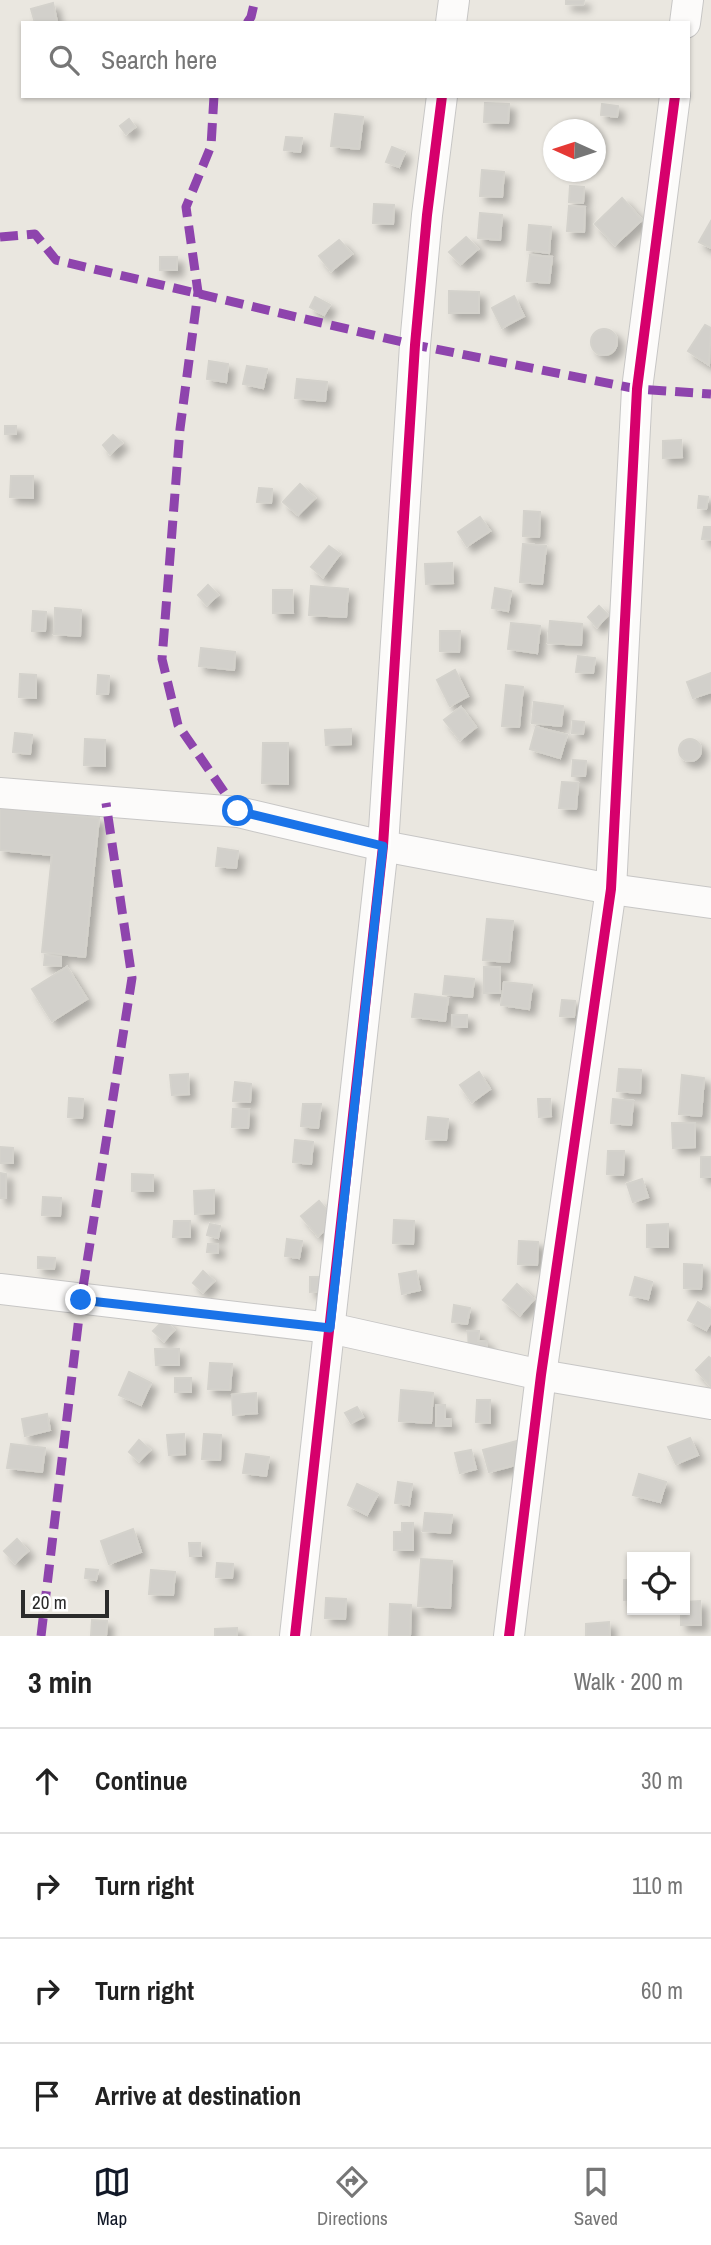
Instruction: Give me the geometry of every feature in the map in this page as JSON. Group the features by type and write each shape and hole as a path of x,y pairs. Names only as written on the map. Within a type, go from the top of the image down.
{"street":[{"path":"451,21 454,0"},
{"path":"685,21 688,0"},
{"path":"295,1636 383,846 415,345 442,98"},
{"path":"509,1636 541,1376 611,889 637,389 675,98"},
{"path":"0,793 238,811 383,846 611,889 711,903"},
{"path":"0,1289 330,1328 541,1376 711,1404"}],"building":[{"path":"566,0 584,0 583,5 566,4"},
{"path":"53,3 57,21 34,21 31,9"},
{"path":"485,103 509,104 508,123 484,122"},
{"path":"602,104 618,106 617,117 601,115"},
{"path":"335,114 363,117 359,149 331,146"},
{"path":"129,119 135,127 126,134 120,126"},
{"path":"286,137 302,138 300,152 284,150"},
{"path":"392,147 405,152 399,167 386,162"},
{"path":"482,170 504,172 502,197 480,196"},
{"path":"570,186 584,187 583,203 569,202"},
{"path":"622,198 642,220 615,245 595,224"},
{"path":"374,204 394,205 393,224 373,223"},
{"path":"569,206 585,207 584,232 567,231"},
{"path":"480,213 502,215 500,240 478,238"},
{"path":"711,221 711,248 699,242"},
{"path":"529,225 551,227 549,253 527,250"},
{"path":"466,237 478,249 461,264 449,252"},
{"path":"339,240 352,254 331,271 319,256"},
{"path":"530,255 552,257 549,283 527,281"},
{"path":"160,257 177,257 177,270 160,270"},
{"path":"449,291 479,292 479,313 449,313"},
{"path":"514,296 524,316 502,328 492,308"},
{"path":"315,297 330,305 324,315 310,307"},
{"path":"705,325 711,328 709,365 688,351"},
{"path":"604,329 613,333 617,342 613,351 604,355 595,351 591,342 595,333"},
{"path":"209,361 228,364 226,382 207,379"},
{"path":"247,366 267,369 263,388 243,384"},
{"path":"297,379 327,382 325,401 295,398"},
{"path":"5,426 16,426 16,434 5,434"},
{"path":"113,435 122,443 110,454 103,445"},
{"path":"681,440 682,457 663,458 663,441"},
{"path":"11,476 33,476 33,498 10,497"},
{"path":"300,484 315,498 298,515 283,502"},
{"path":"259,488 272,489 271,503 257,502"},
{"path":"699,496 708,497 706,509 698,508"},
{"path":"524,511 540,512 539,537 523,536"},
{"path":"480,517 490,531 467,546 458,532"},
{"path":"704,527 711,527 711,540 702,539"},
{"path":"523,544 546,546 542,584 520,582"},
{"path":"329,546 340,554 323,577 311,567"},
{"path":"452,563 453,583 426,584 425,564"},
{"path":"208,585 218,595 207,605 198,595"},
{"path":"311,586 348,589 346,617 309,615"},
{"path":"495,588 511,591 508,611 492,608"},
{"path":"273,590 292,590 293,613 273,613"},
{"path":"599,606 608,615 597,627 588,617"},
{"path":"55,608 81,610 80,636 54,634"},
{"path":"33,611 46,612 45,631 32,631"},
{"path":"550,621 582,624 581,645 548,643"},
{"path":"511,623 540,626 537,653 508,649"},
{"path":"440,631 460,631 459,652 440,651"},
{"path":"201,648 235,652 234,670 199,666"},
{"path":"578,656 595,658 593,673 576,672"},
{"path":"455,670 468,696 450,706 437,680"},
{"path":"711,673 711,692 693,698 687,682"},
{"path":"20,674 36,675 36,698 19,697"},
{"path":"98,675 109,676 108,694 97,694"},
{"path":"506,685 523,687 519,727 502,726"},
{"path":"534,702 563,706 561,726 532,723"},
{"path":"461,707 476,727 460,740 444,720"},
{"path":"573,721 584,722 583,734 572,733"},
{"path":"536,727 567,735 560,758 530,749"},
{"path":"351,729 351,744 326,745 325,730"},
{"path":"15,733 32,735 30,754 13,752"},
{"path":"85,739 105,740 105,766 84,765"},
{"path":"690,739 698,742 701,750 698,758 690,761 682,758 679,750 682,742"},
{"path":"263,743 288,743 288,784 262,783"},
{"path":"573,760 586,761 585,776 572,776"},
{"path":"562,782 578,783 576,809 559,808"},
{"path":"0,808 99,818 85,957 42,952 52,855 0,850"},
{"path":"218,848 238,851 236,868 216,866"},
{"path":"487,919 513,921 509,962 483,960"},
{"path":"45,955 61,957 61,966 44,965"},
{"path":"67,967 87,999 52,1021 32,989"},
{"path":"484,967 500,967 500,993 484,993"},
{"path":"445,976 474,979 472,997 443,994"},
{"path":"504,982 532,985 529,1009 501,1005"},
{"path":"415,994 448,998 445,1021 412,1017"},
{"path":"562,1000 575,1001 574,1017 560,1016"},
{"path":"452,1015 467,1015 467,1027 452,1027"},
{"path":"619,1069 641,1070 640,1093 617,1091"},
{"path":"479,1072 490,1089 472,1102 460,1085"},
{"path":"188,1074 189,1094 172,1095 170,1075"},
{"path":"682,1075 704,1078 701,1116 679,1114"},
{"path":"235,1082 251,1084 250,1102 233,1101"},
{"path":"69,1098 83,1099 82,1118 68,1117"},
{"path":"538,1099 550,1099 551,1116 539,1117"},
{"path":"613,1099 633,1101 631,1125 611,1123"},
{"path":"303,1104 321,1104 318,1128 301,1126"},
{"path":"233,1109 249,1109 248,1128 232,1127"},
{"path":"428,1117 448,1119 446,1140 426,1139"},
{"path":"672,1123 695,1123 695,1147 673,1148"},
{"path":"295,1140 313,1142 311,1164 293,1162"},
{"path":"0,1147 13,1148 13,1163 0,1163"},
{"path":"608,1151 624,1151 623,1175 607,1174"},
{"path":"701,1157 711,1157 711,1177 701,1177"},
{"path":"0,1173 6,1174 6,1198 0,1198"},
{"path":"132,1174 153,1175 153,1191 132,1191"},
{"path":"642,1179 648,1197 633,1202 627,1184"},
{"path":"214,1190 214,1213 195,1214 194,1191"},
{"path":"43,1197 61,1198 60,1216 42,1215"},
{"path":"319,1201 336,1221 318,1236 301,1216"},
{"path":"394,1220 414,1221 413,1244 393,1243"},
{"path":"174,1221 190,1221 190,1237 173,1237"},
{"path":"210,1224 220,1226 218,1238 207,1235"},
{"path":"668,1224 668,1247 647,1247 647,1225"},
{"path":"287,1239 302,1241 299,1258 285,1256"},
{"path":"519,1241 538,1242 537,1265 518,1264"},
{"path":"208,1244 218,1244 218,1253 207,1252"},
{"path":"38,1257 55,1258 54,1269 38,1268"},
{"path":"684,1264 702,1265 701,1289 684,1288"},
{"path":"203,1271 214,1281 203,1292 193,1283"},
{"path":"416,1271 420,1290 402,1294 399,1274"},
{"path":"310,1277 329,1277 329,1291 310,1292"},
{"path":"635,1277 652,1282 648,1299 630,1295"},
{"path":"517,1284 534,1299 520,1315 503,1300"},
{"path":"698,1302 711,1310 711,1322 706,1330 688,1320"},
{"path":"454,1305 470,1308 467,1324 452,1322"},
{"path":"164,1320 174,1330 164,1341 153,1331"},
{"path":"468,1331 479,1331 478,1341 487,1341 487,1353 469,1354"},
{"path":"155,1349 179,1349 179,1365 156,1365"},
{"path":"709,1357 711,1359 710,1385 696,1370"},
{"path":"210,1363 232,1364 230,1390 208,1389"},
{"path":"129,1372 151,1383 141,1405 119,1395"},
{"path":"175,1378 191,1378 191,1392 175,1392"},
{"path":"401,1390 433,1393 431,1423 399,1421"},
{"path":"256,1393 257,1413 233,1415 232,1395"},
{"path":"477,1400 490,1400 490,1423 476,1422"},
{"path":"436,1405 445,1405 445,1419 451,1419 451,1426 436,1426"},
{"path":"357,1407 363,1417 351,1423 345,1413"},
{"path":"47,1414 50,1430 25,1436 22,1419"},
{"path":"184,1434 185,1454 169,1455 167,1435"},
{"path":"204,1434 221,1435 220,1460 202,1459"},
{"path":"690,1438 698,1455 676,1464 668,1447"},
{"path":"139,1440 150,1450 139,1461 129,1452"},
{"path":"517,1441 523,1463 489,1472 483,1450"},
{"path":"11,1444 45,1448 42,1472 7,1468"},
{"path":"471,1450 476,1469 460,1473 455,1453"},
{"path":"246,1454 269,1457 266,1476 243,1473"},
{"path":"639,1474 666,1482 660,1502 633,1495"},
{"path":"398,1482 412,1484 409,1505 395,1503"},
{"path":"357,1484 378,1494 367,1515 348,1505"},
{"path":"425,1513 452,1515 450,1533 423,1531"},
{"path":"402,1523 413,1523 413,1550 394,1550 394,1532 402,1532"},
{"path":"133,1529 141,1552 109,1564 101,1541"},
{"path":"17,1539 28,1551 15,1563 4,1551"},
{"path":"189,1543 200,1543 201,1556 190,1556"},
{"path":"421,1559 452,1561 450,1608 418,1606"},
{"path":"217,1563 233,1564 232,1578 216,1577"},
{"path":"86,1569 98,1570 96,1580 85,1578"},
{"path":"151,1570 175,1572 173,1595 149,1594"},
{"path":"624,1580 627,1580 627,1600 624,1600"},
{"path":"326,1598 346,1599 345,1619 325,1618"},
{"path":"700,1601 701,1625 681,1625 681,1615 690,1615 690,1602"},
{"path":"390,1604 411,1605 410,1636 389,1636"},
{"path":"92,1620 107,1621 106,1636 91,1636"},
{"path":"609,1622 610,1636 586,1636 586,1624"},
{"path":"237,1628 237,1636 215,1636 215,1629"}],"marked path":[{"path":"248,21 255,0"},
{"path":"214,98 211,146 186,207 198,292 180,429 162,659 178,725 238,812"},
{"path":"0,237 35,234 56,260 415,345 637,389 711,394"},
{"path":"41,1636 81,1300 132,978 106,803"}],"cycle path":[{"path":"295,1636 383,846 415,345 442,98"},
{"path":"509,1636 541,1375 611,889 637,389 675,98"}],"route":[{"path":"81,1300 330,1328 383,846 238,811"}]}
